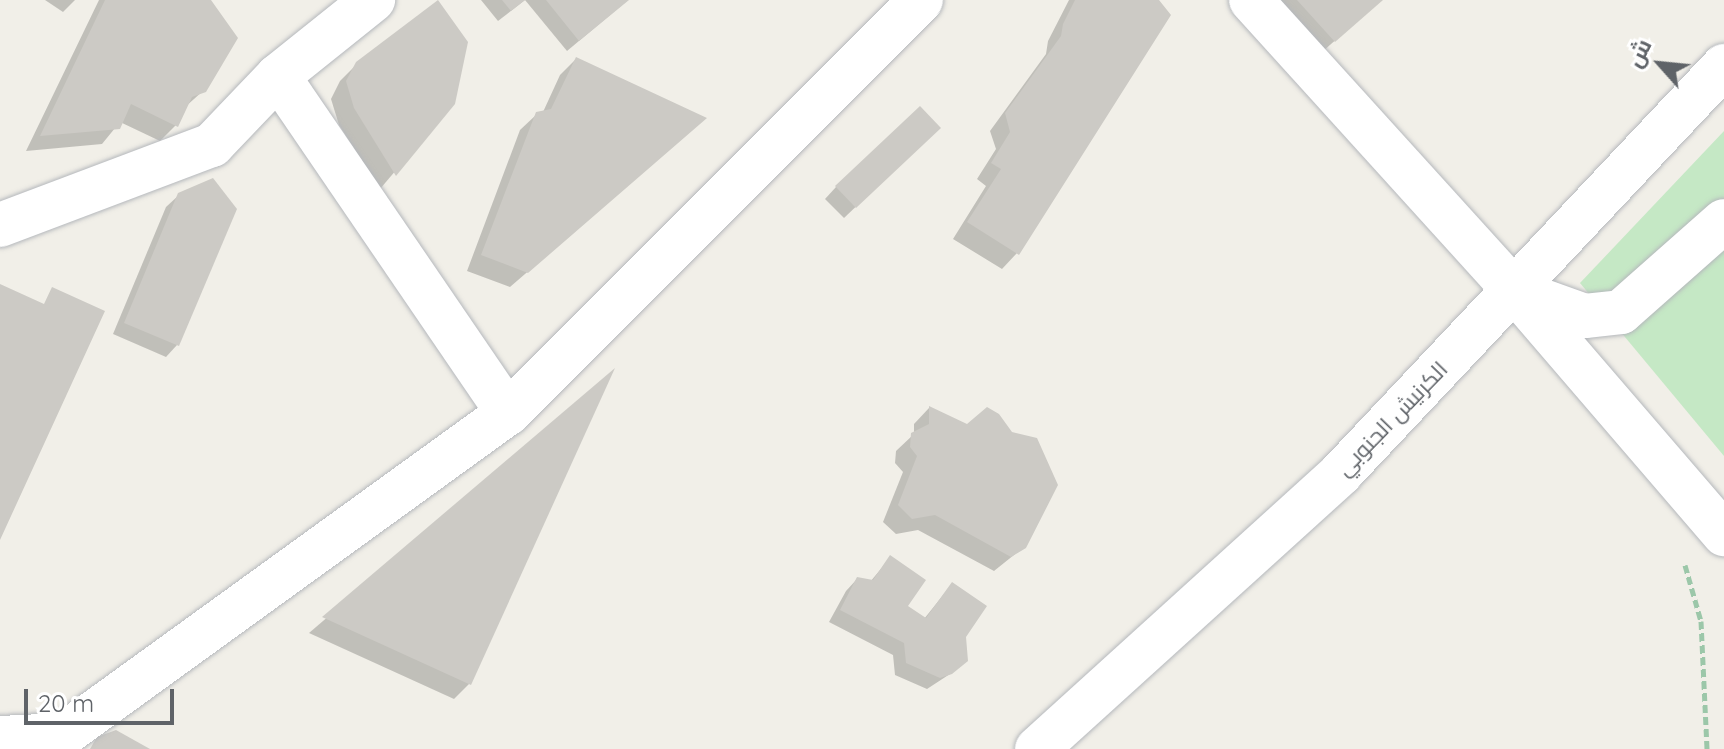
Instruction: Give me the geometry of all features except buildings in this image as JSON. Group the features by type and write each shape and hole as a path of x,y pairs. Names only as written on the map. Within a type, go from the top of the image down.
{"street":[{"path":"0,225 212,145 278,76 373,0"},
{"path":"0,738 63,735 508,413 921,0"},
{"path":"1251,0 1515,291 1724,534"},
{"name":"الكرنيش الجنوبي","path":"1037,749 1341,473 1724,66"},
{"path":"278,76 508,413"},
{"path":"1515,291 1585,316 1621,312 1724,221"}],"path":[{"path":"1685,564 1701,621 1707,749"}],"green space":[{"path":"1724,131 1724,456 1580,283"}]}
